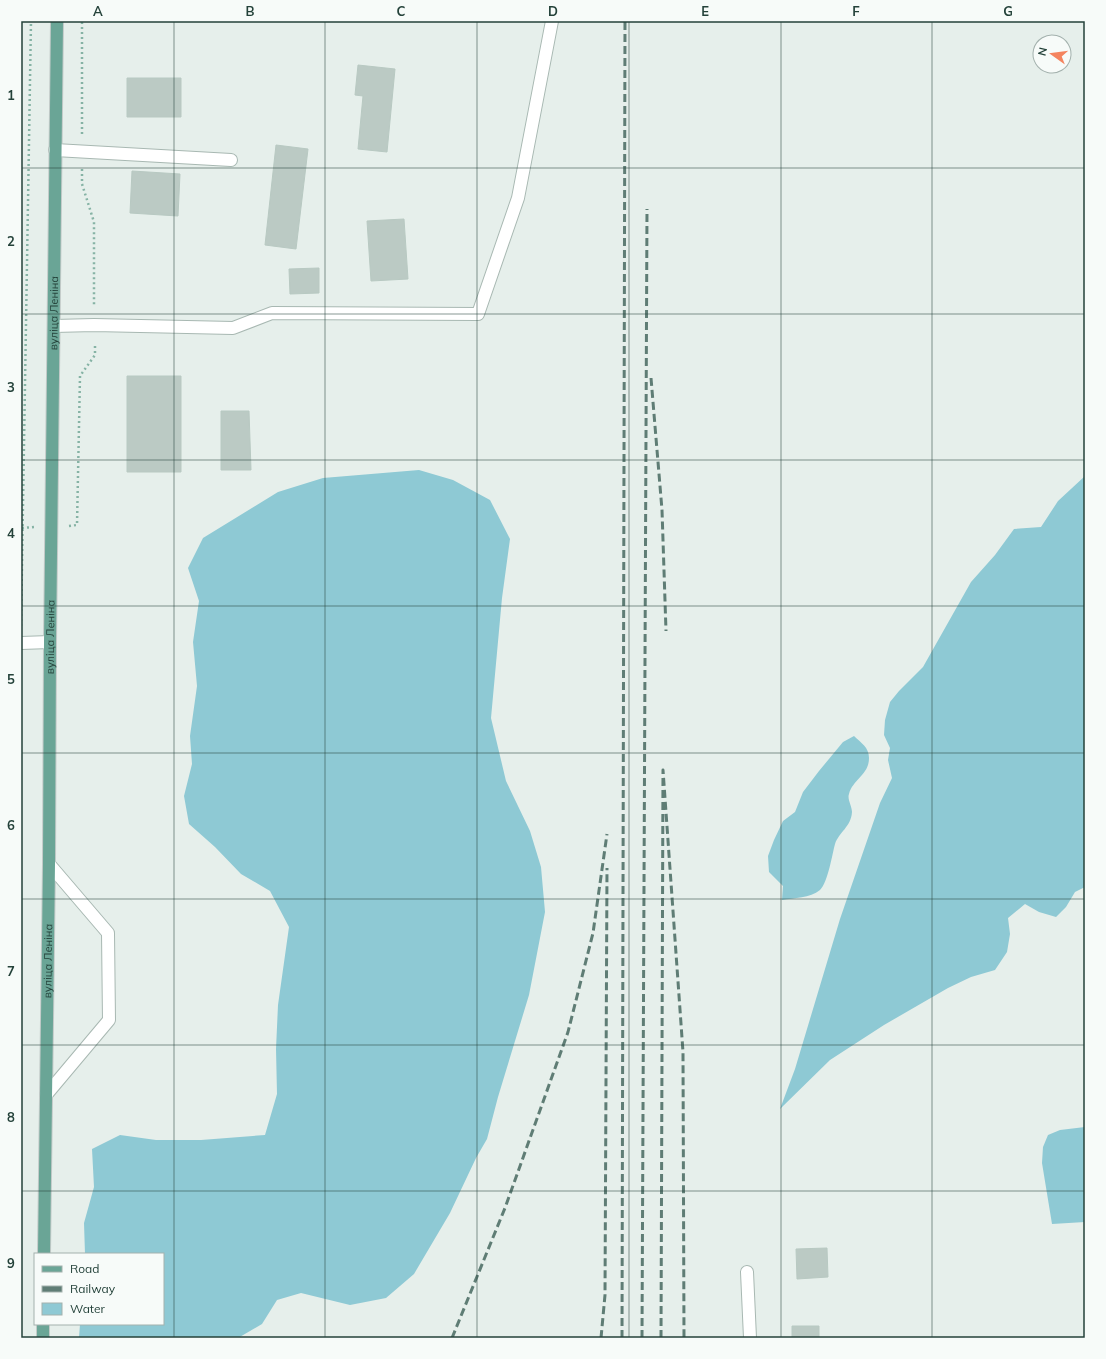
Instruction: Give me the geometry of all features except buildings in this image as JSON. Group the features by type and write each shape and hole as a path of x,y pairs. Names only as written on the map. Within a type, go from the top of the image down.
{"main road":[{"name":"вуліца Леніна","path":"44,1253 50,864 50,642 57,21"},
{"path":"43,1325 43,1338"}],"street":[{"path":"54,326 94,325 233,328 272,313 478,314 518,198 552,21"},
{"path":"55,150 231,160"},
{"path":"21,643 50,642"},
{"path":"46,1095 109,1020 108,933 50,864"},
{"path":"747,1272 750,1338"}],"path":[{"path":"21,627 31,21"},
{"path":"22,528 77,525 80,376 95,354 94,222 82,184 82,21"}],"water":[{"path":"419,470 453,480 490,500 510,539 502,598 491,718 506,781 530,831 541,867 545,912 529,995 487,1139 476,1158 450,1213 414,1274 386,1298 350,1305 301,1293 277,1300 262,1324 238,1338 79,1338 80,1325 164,1325 164,1253 85,1253 84,1223 94,1187 92,1149 120,1135 156,1140 201,1140 265,1135 277,1094 276,1049 278,1005 289,927 270,891 241,874 215,847 189,824 184,796 192,764 190,736 197,686 193,642 199,601 188,568 203,538 278,492 323,478"},
{"path":"1085,476 1085,887 1075,892 1066,907 1056,917 1039,912 1025,904 1008,918 1010,934 1007,952 995,970 971,977 948,988 884,1025 830,1060 780,1109 795,1069 840,919 880,803 892,778 888,760 890,748 884,735 885,720 890,702 923,667 971,582 995,555 1014,529 1041,527 1058,501"},
{"path":"854,736 868,751 868,764 864,773 854,784 849,794 852,810 851,817 835,844 823,886 812,895 782,900 783,886 769,872 768,856 774,840 783,821 795,812 803,792 819,771 843,742"},
{"path":"1085,1127 1085,1222 1052,1224 1042,1163 1043,1147 1048,1135 1060,1130"}],"railway":[{"path":"622,1338 625,21"},
{"path":"642,1338 647,209"},
{"path":"651,378 662,510 666,631"},
{"path":"661,1338 663,770 683,1052 684,1338"},
{"path":"452,1338 505,1208 568,1032 593,933 607,834"},
{"path":"601,1338 605,1295 607,868"}]}
